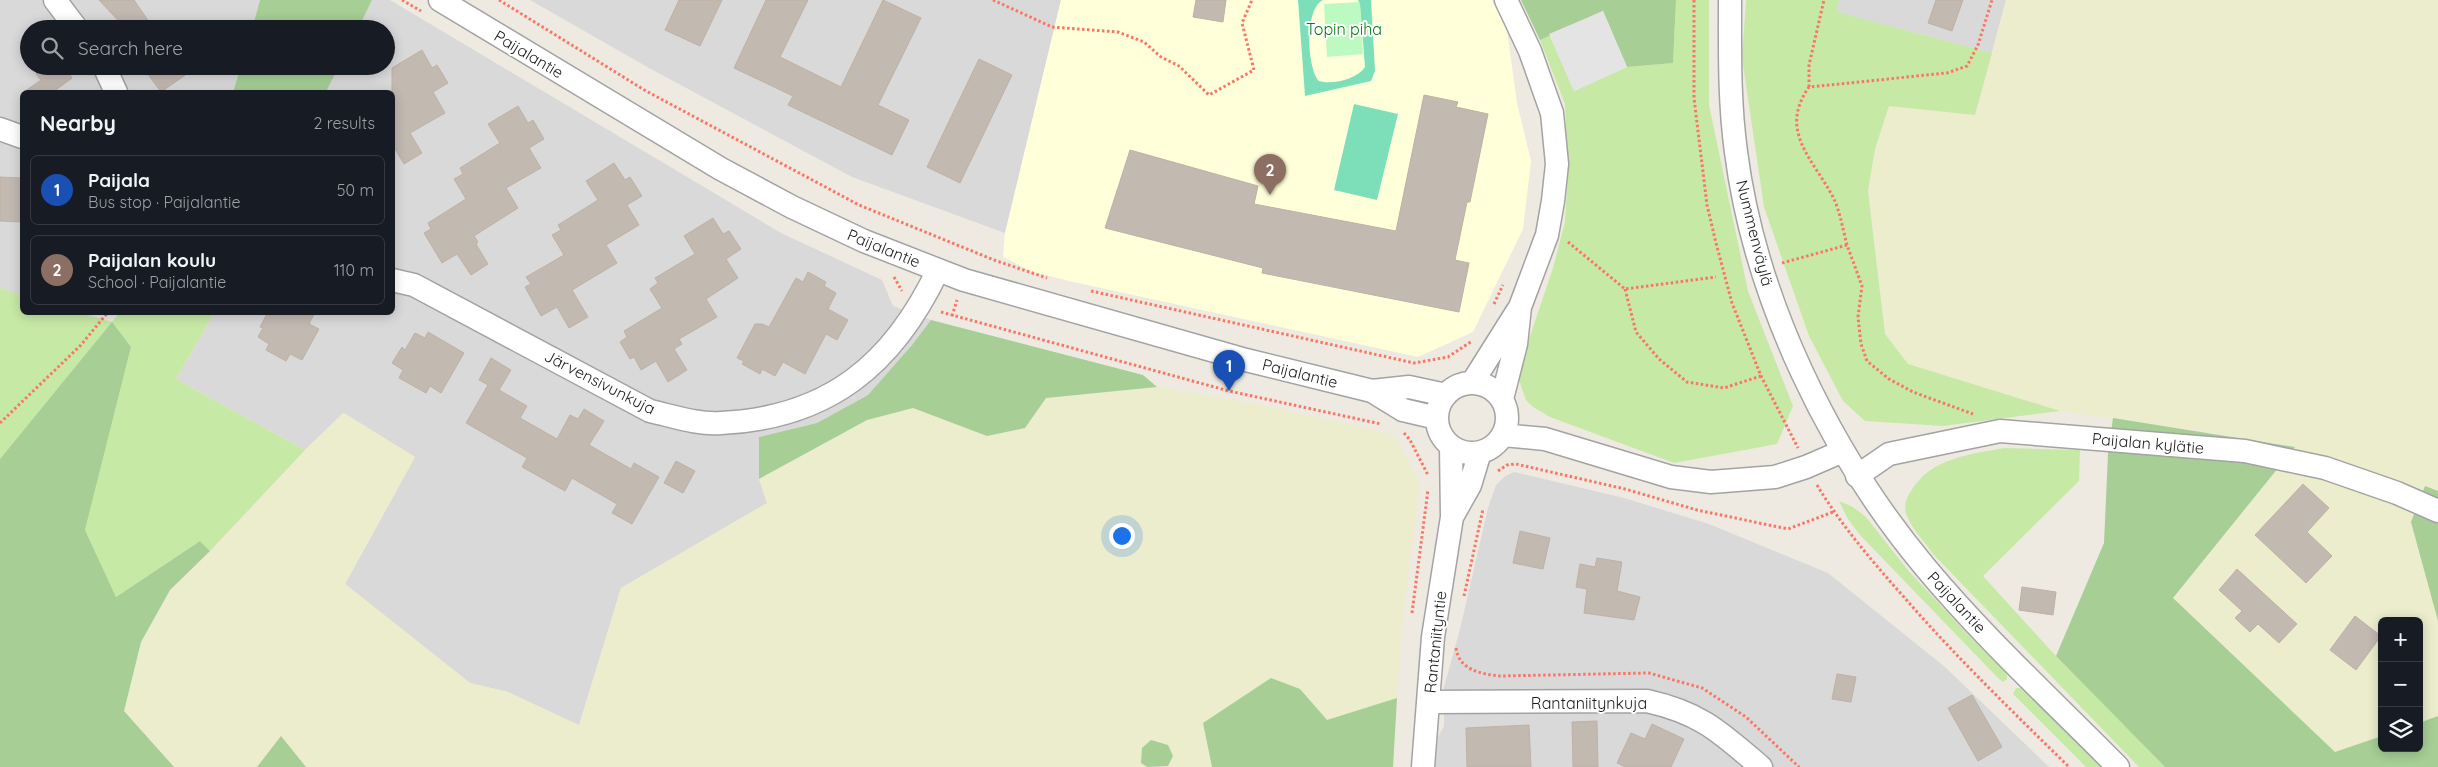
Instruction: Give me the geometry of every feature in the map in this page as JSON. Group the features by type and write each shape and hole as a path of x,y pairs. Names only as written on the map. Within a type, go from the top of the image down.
{"street":[{"path":"56,0 71,20"},
{"name":"Paijalantie","path":"440,0 721,169 792,207 855,237 938,270 1099,320 1246,360 1372,391 1403,410 1437,418"},
{"path":"1472,383 1520,307 1547,235 1557,164 1552,113 1533,58 1506,0"},
{"name":"Nummenväylä","path":"1730,0 1729,80 1736,153 1749,221 1771,296 1806,383 1843,451"},
{"path":"108,75 115,90"},
{"path":"0,129 20,136"},
{"name":"Järvensivunkuja","path":"395,281 414,285 650,411 720,424 756,419 812,406 848,386 884,353 919,306 938,270"},
{"path":"1520,307 1516,344 1504,406 1507,424 1503,435 1497,443 1480,452 1470,453 1451,446 1439,429 1437,418 1441,402 1446,395 1458,386 1472,383 1484,385 1494,390 1504,406 1545,439"},
{"name":"Paijalantie","path":"1372,391 1408,387 1446,395"},
{"name":"Paijalan kylätie","path":"1857,476 1890,454 2000,431 2245,451 2325,468 2397,493 2438,511"},
{"path":"1503,435 1545,439 1671,477 1711,482 1775,477 1806,467 1843,451"},
{"name":"Rantaniityntie","path":"1451,446 1460,483"},
{"name":"Paijalantie","path":"1843,451 1857,476 1925,567 1990,638 2118,767"},
{"name":"Rantaniityntie","path":"1423,767 1433,637 1452,517 1460,483 1480,452"},
{"name":"Rantaniitynkuja","path":"1428,702 1647,702 1675,707 1712,725 1761,767"}],"path":[{"path":"499,0 646,91 859,205 994,260 1049,279"},
{"path":"993,0 1052,26 1118,32 1144,42 1162,57 1180,66 1209,95 1254,70 1242,23 1252,0"},
{"path":"1694,0 1694,98 1707,205 1732,303 1761,376 1785,420 1806,467 1833,512 1874,563 1954,653 2069,767"},
{"path":"1824,0 1809,64 1809,87 1799,102 1796,128 1807,156 1834,198 1847,245 1862,286 1858,317 1861,344 1867,360 1889,380 1913,392 1981,417 2000,431"},
{"path":"1809,87 1947,73 1967,66 1978,46 1992,0"},
{"path":"1547,235 1567,241 1625,290 1636,332 1659,359 1686,382 1724,388 1761,376"},
{"path":"1779,264 1847,245"},
{"path":"1625,290 1716,277"},
{"path":"1491,310 1504,283"},
{"path":"1086,290 1414,363 1448,356 1478,336"},
{"path":"0,422 81,345 106,315"},
{"path":"952,316 1084,350 1229,392 1390,426"},
{"path":"1400,428 1410,440 1430,477 1460,483 1488,487 1493,476 1500,469 1516,464 1625,489 1697,510 1788,529 1833,512"},
{"path":"1463,601 1484,506"},
{"path":"1454,639 1457,656 1468,668 1483,674 1500,676 1649,673 1702,688 1746,717 1798,767"}],"shaded area":[{"path":"0,0 260,0 254,20 20,20 20,75 238,75 234,90 20,90 20,294 0,288"},
{"path":"372,0 390,0 781,233 882,280 893,306 931,320 912,345 868,395 817,423 759,437 759,479 767,503 621,588 579,726 508,692 470,683 345,584 415,457 344,413 305,450 176,379 213,315 395,315 395,90 327,90 334,75 395,75 395,20 362,20"},
{"path":"530,0 1061,0 1005,233 852,177 649,68"},
{"path":"1061,0 1492,0 1507,30 1517,103 1531,161 1523,229 1473,332 1418,357 1069,281 1033,272 1003,257 1005,233"},
{"path":"1839,0 2006,0 1992,53 1836,12"},
{"path":"2006,0 2438,0 2438,491 2425,486 2411,522 2438,621 2438,716 2423,722 2423,617 2378,617 2378,737 2335,752 2173,598 2295,447 2210,432 2060,411 1907,364 1885,334 1868,191 1875,149 1889,105 1975,115"},
{"path":"1603,11 1627,67 1574,91 1549,34"},
{"path":"1157,387 1261,405 1393,434 1420,483 1402,622 1397,698 1327,720 1300,689 1203,723 1211,767 1164,767 1168,766 1172,756 1168,745 1151,740 1141,763 1147,767 306,767 281,736 257,767 174,767 123,711 141,642 170,590 343,413 415,457 345,584 470,683 508,692 579,725 621,588 767,503 759,479 867,420 913,408 987,436 1025,428 1046,398"},
{"path":"1514,472 1624,498 1709,524 1828,573 1945,667 2049,767 1435,767 1438,737 1444,726 1444,687 1460,629 1488,508 1496,485 1505,476"}],"green space":[{"path":"260,0 372,0 362,20 254,20"},
{"path":"1298,0 1323,0 1317,6 1310,26 1310,52 1315,74 1319,81 1331,82 1351,78 1365,67 1360,4 1358,0 1371,0 1375,71 1371,81 1305,96"},
{"path":"1521,0 1676,0 1673,63 1627,67 1603,11 1540,40"},
{"path":"1676,0 1709,0 1709,105 1748,291 1793,406 1777,444 1674,463 1550,417 1533,407 1526,400 1519,380 1520,366 1553,268 1565,222 1568,171 1565,104 1540,40 1549,34 1574,91 1627,67 1673,63"},
{"path":"1746,0 1839,0 1837,12 1992,53 1975,115 1889,106 1875,149 1868,191 1885,334 1908,364 2060,411 1943,426 1865,421 1843,401 1809,336 1764,207 1742,58"},
{"name":"Topin piha","path":"1360,2 1363,54 1327,57 1324,4"},
{"path":"238,75 334,75 327,90 234,90"},
{"path":"1354,104 1398,114 1377,200 1334,190"},
{"path":"0,288 20,294 20,315 88,315 112,322 117,315 213,315 176,379 305,450 210,551 200,541 116,597 85,530 131,347 112,323 0,459"},
{"path":"931,320 1143,375 1157,387 1046,398 1025,428 987,436 913,408 867,420 759,479 759,437 817,423 868,395 912,345"},
{"path":"112,322 131,347 85,530 116,597 200,541 210,551 170,590 141,642 124,711 174,767 0,767 0,459"},
{"path":"2113,418 2295,447 2173,598 2335,752 2378,737 2378,752 2423,752 2423,722 2438,716 2438,767 2165,767 2056,656 2104,543 2108,454"},
{"path":"2005,448 2080,450 2079,481 1983,576 2056,656 2165,767 2139,767 1933,554 1909,521 1905,509 1906,500 1919,480 1929,471 1952,459"},
{"path":"2425,486 2438,491 2438,621 2411,522"},
{"path":"1839,501 1853,507 1866,517 1907,569 2007,674 2007,679 2003,682 1998,678 1860,535 1848,519"},
{"path":"1271,678 1300,689 1327,720 1397,698 1393,767 1212,767 1203,723"},
{"path":"2016,688 2021,688 2103,767 2086,767 2013,694"},
{"path":"281,736 306,767 257,767"},
{"path":"1151,740 1168,745 1173,756 1168,766 1147,767 1141,763 1142,748"}],"building":[{"path":"99,0 134,0 148,20 118,20"},
{"path":"679,0 722,0 700,46 665,30"},
{"path":"766,0 808,0 780,57 841,87 883,0 921,18 878,105 909,120 892,155 788,105 793,96 734,68"},
{"path":"1196,0 1226,0 1223,22 1193,17"},
{"path":"1936,0 1963,0 1952,31 1928,23"},
{"path":"422,50 432,68 437,65 448,83 433,92 445,113 410,133 422,153 404,164 395,149 395,90 392,90 392,75 395,75 395,66"},
{"path":"979,59 1012,75 960,183 927,167"},
{"path":"37,75 70,75 72,78 56,90 27,90 41,80"},
{"path":"149,75 185,75 164,90 160,90"},
{"path":"1424,95 1458,102 1456,107 1488,114 1470,202 1467,202 1455,260 1469,263 1459,312 1262,273 1263,268 1105,228 1130,150 1258,186 1254,204 1396,231"},
{"path":"518,106 528,123 533,120 544,139 529,148 541,168 506,188 518,208 474,236 478,242 476,244 488,264 471,275 457,254 442,263 424,233 431,229 428,223 466,199 454,179 463,174 460,168 500,143 488,124"},
{"path":"614,163 625,180 630,177 642,196 627,205 639,225 606,245 617,263 572,290 588,317 569,328 557,307 541,316 525,287 531,284 526,277 564,255 552,235 561,230 558,225 598,200 586,181"},
{"path":"0,177 20,178 20,222 0,221"},
{"path":"713,218 723,234 729,231 741,249 726,259 738,278 706,299 717,317 679,339 682,344 674,349 687,370 668,382 656,361 641,370 634,357 630,359 620,342 627,337 624,331 662,308 650,289 658,283 655,278 695,254 684,236"},
{"path":"808,272 826,282 824,286 836,293 828,309 848,320 837,340 826,334 805,374 783,362 775,376 762,369 760,374 742,364 744,361 737,358 755,324 769,327 796,278 803,282"},
{"path":"266,315 314,315 309,324 319,329 302,360 290,354 286,361 266,350 269,344 258,337 263,328 260,327"},
{"path":"428,332 464,353 441,393 430,386 426,393 399,378 403,370 392,363 402,347 405,350 415,333 425,338"},
{"path":"491,358 511,370 499,390 527,406 520,418 557,439 570,415 578,419 584,409 604,421 589,445 631,469 634,463 659,477 632,524 612,513 617,504 572,478 565,491 522,467 527,458 466,423 488,385 479,380"},
{"path":"676,461 695,471 683,493 664,483"},
{"path":"2303,484 2329,508 2307,532 2332,556 2306,583 2255,535"},
{"path":"1520,531 1550,538 1543,569 1513,563"},
{"path":"1597,558 1622,562 1617,591 1640,597 1634,620 1584,613 1587,589 1576,587 1580,564 1595,567"},
{"path":"2237,569 2297,624 2279,643 2258,624 2250,632 2235,618 2242,611 2219,590"},
{"path":"2022,587 2056,592 2053,615 2019,610"},
{"path":"2355,616 2378,634 2378,640 2356,670 2330,650"},
{"path":"1837,674 1856,677 1851,702 1832,699"},
{"path":"1972,695 2002,747 1978,761 1948,708"},
{"path":"1597,721 1598,767 1573,767 1572,722"},
{"path":"1652,724 1684,739 1671,767 1626,767 1617,763 1631,733 1645,739"},
{"path":"1529,725 1531,767 1467,767 1466,728"}],"place":[{"name":"Paijalan koulu","path":"1270,195"},
{"name":"Paijala","path":"1229,391"}]}
